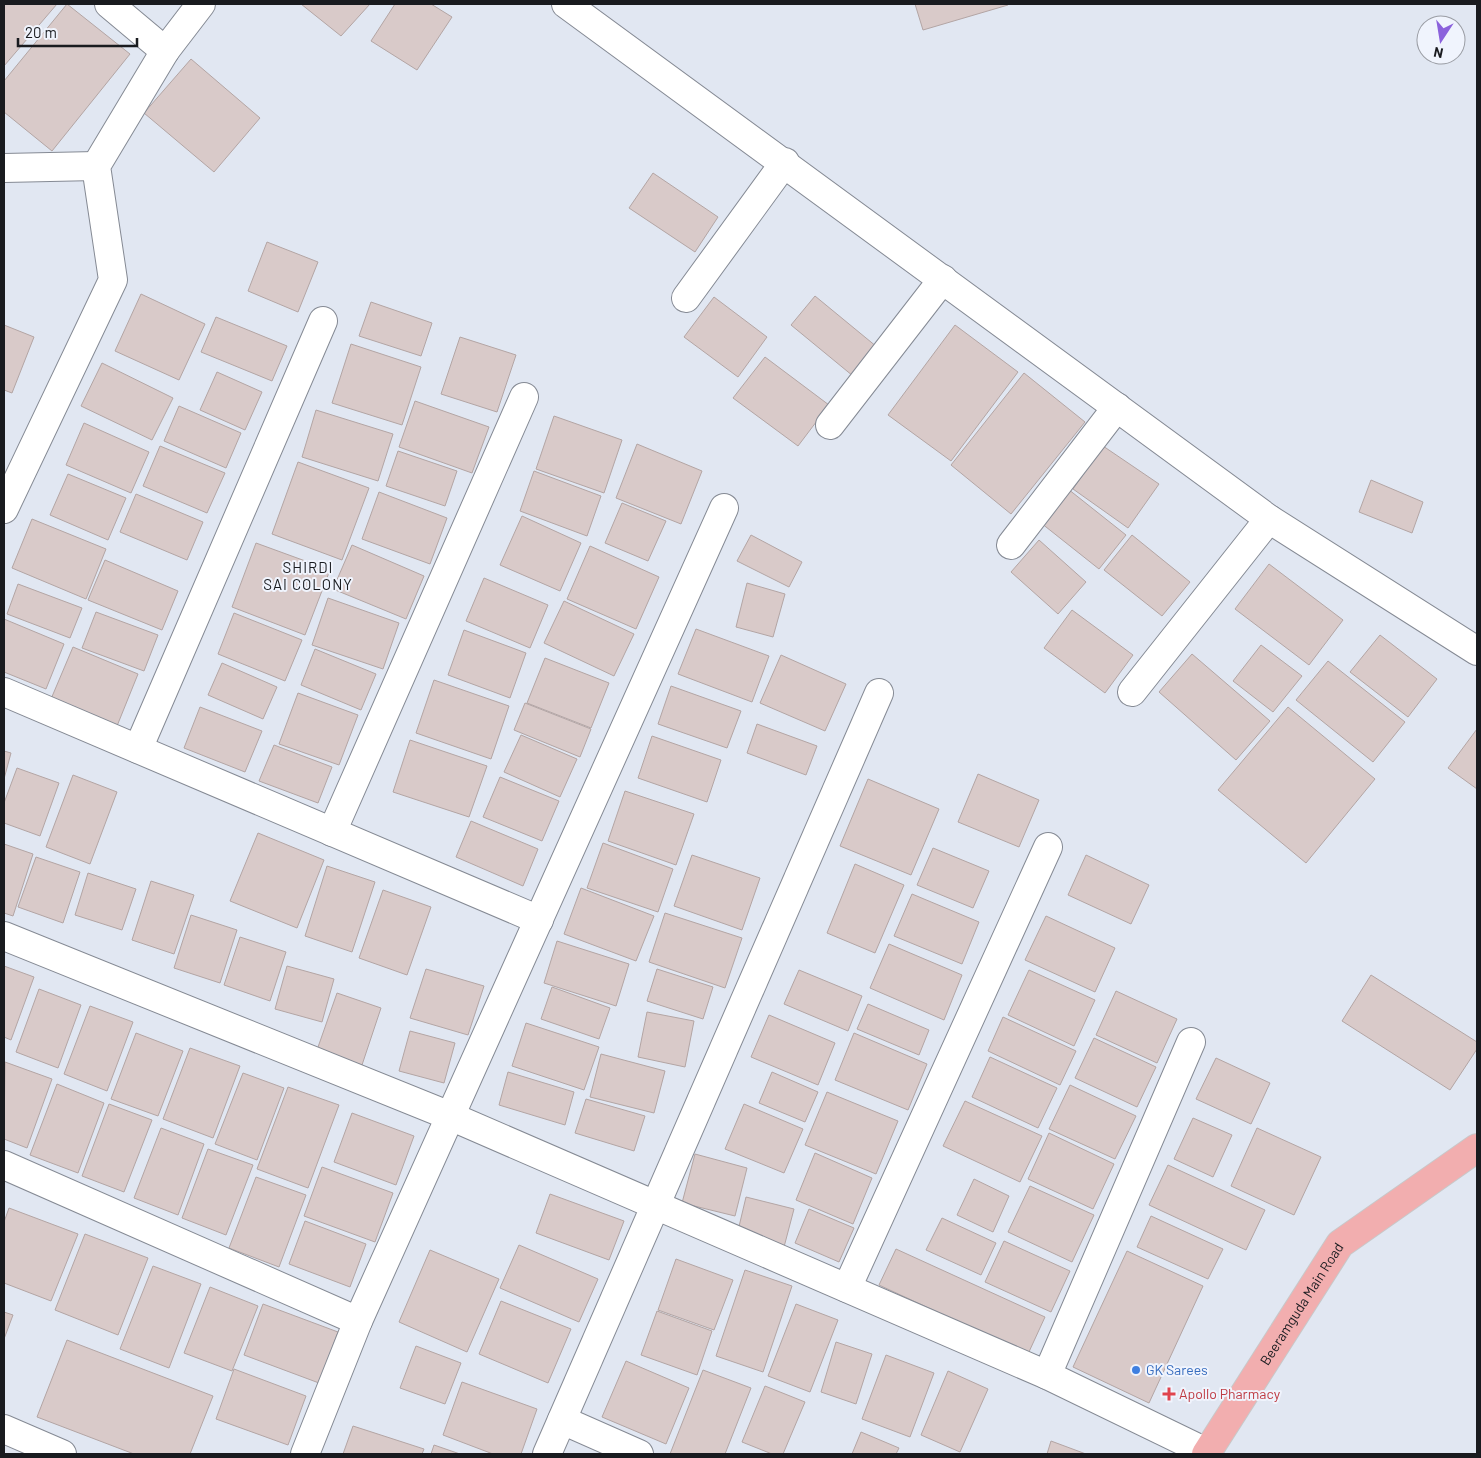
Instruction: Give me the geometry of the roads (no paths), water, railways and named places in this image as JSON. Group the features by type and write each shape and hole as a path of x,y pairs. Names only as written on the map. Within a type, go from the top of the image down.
{"main road":[{"name":"Beeramguda Main Road","path":"1206,1453 1340,1244 1477,1148"}],"street":[{"path":"110,4 165,51"},
{"path":"4,509 113,280 96,166 165,51 201,4"},
{"path":"580,7 785,162 1269,519 1477,651"},
{"path":"686,298 785,162"},
{"path":"4,168 96,166"},
{"path":"830,425 943,279"},
{"path":"138,749 323,321"},
{"path":"332,832 524,396"},
{"path":"1011,545 1117,407"},
{"path":"305,1454 358,1320 724,508"},
{"path":"1132,692 1269,519"},
{"path":"4,692 538,920"},
{"path":"547,1454 879,693"},
{"path":"847,1288 1048,847"},
{"path":"4,936 450,1116 1048,1375 1206,1453"},
{"path":"1048,1375 1190,1042"},
{"path":"4,1165 358,1320"},
{"path":"562,1420 640,1454"},
{"path":"4,1429 62,1454"}],"place":[{"name":"GK Sarees","path":"1136,1370"},
{"name":"Apollo Pharmacy","path":"1169,1394"}],"district":[{"name":"SHIRDI SAI COLONY","path":"308,576"}]}
